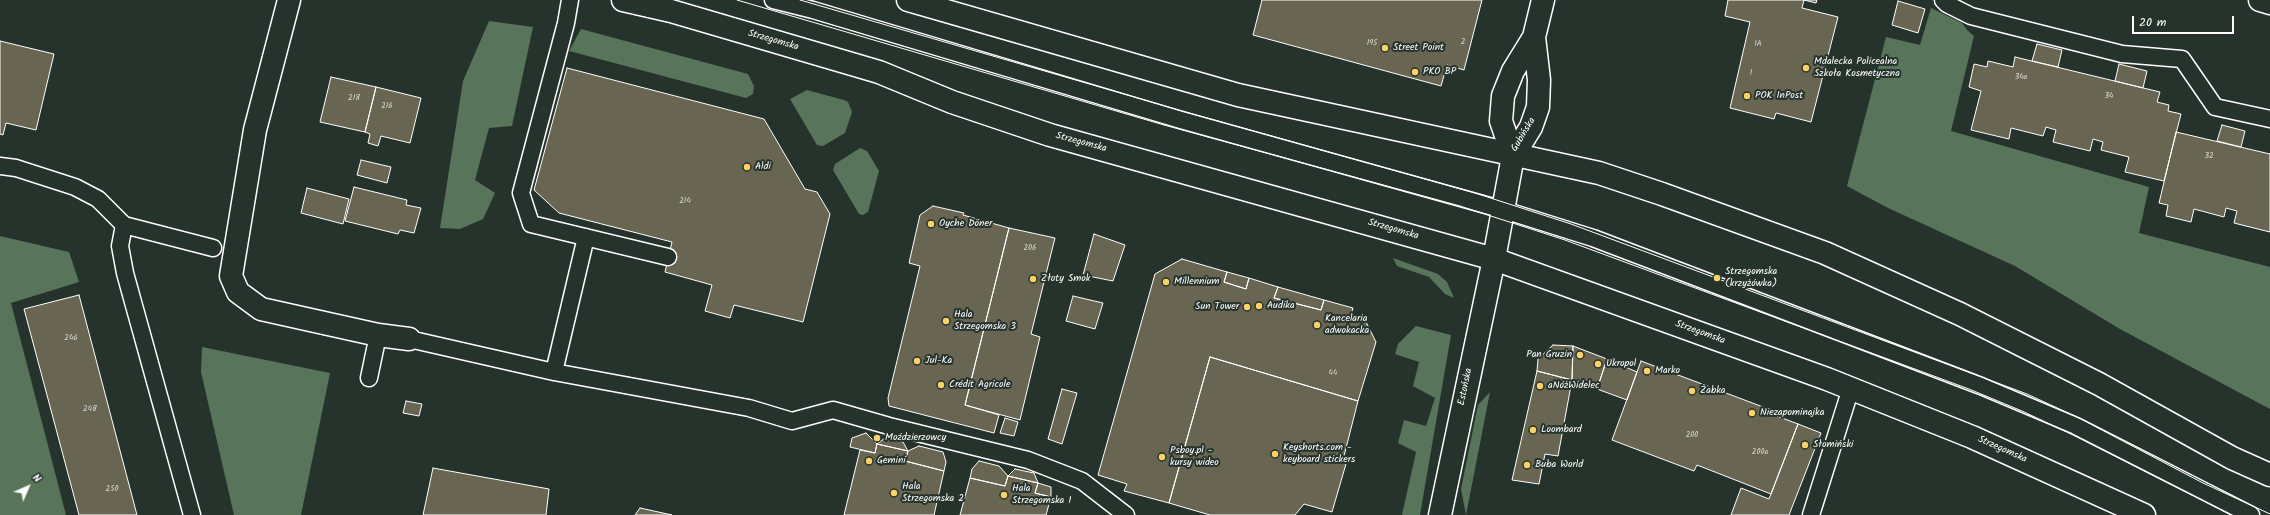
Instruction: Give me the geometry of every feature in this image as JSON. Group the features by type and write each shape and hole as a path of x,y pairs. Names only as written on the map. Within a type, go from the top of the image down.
{"main road":[{"path":"289,0 254,130 232,276 238,292 261,309 378,335 410,339"},
{"name":"Strzegomska","path":"623,0 671,11 879,72 952,102 1050,134 1494,259 1851,388 1972,437 2144,515"},
{"path":"908,0 1238,95 1615,178 1826,253 1960,314 2099,384 2232,458 2270,475"},
{"name":"Gubińska","path":"1513,156 1500,121 1503,96 1513,71 1534,37 1543,0"},
{"path":"2260,0 2270,3"},
{"name":"Gubińska","path":"1513,156 1531,127 1538,107 1539,80 1534,37"},
{"name":"Estońska","path":"1440,515 1504,210 1513,156"}],"lane":[{"path":"570,0 566,23 521,193 531,224 668,257"},
{"path":"773,0 813,10 1181,120 1504,210 1616,247 1972,382 2076,426 2251,515"},
{"path":"1943,0 1947,4 1971,16 2122,54 2182,59 2215,108 2270,119"},
{"path":"0,166 16,168 75,187 98,199 124,225 212,248"},
{"path":"124,225 120,246 125,273 192,515"},
{"path":"554,372 586,237"},
{"path":"369,378 378,335"},
{"path":"410,339 554,372 749,408 792,421 834,410 882,424 1028,460 1082,481 1126,515"},
{"path":"1811,515 1851,388"}],"green space":[{"path":"1931,8 1962,23 1974,36 1951,131 2149,187 2139,233 2270,267 2270,409 2120,329 2015,266 1888,208 1847,186 1886,37 1920,45"},
{"path":"489,21 533,27 512,126 489,128 475,180 495,193 483,219 460,229 440,228 463,81"},
{"path":"581,29 748,74 754,86 753,94 746,98 569,51"},
{"path":"807,90 844,100 848,102 852,112 845,133 823,146 817,145 790,99"},
{"path":"860,148 867,151 879,171 868,212 863,215 859,214 833,170 835,164"},
{"path":"0,236 69,252 79,282 11,303 66,515 0,515"},
{"path":"1393,258 1438,274 1447,282 1454,298 1445,294 1429,277 1397,266"},
{"path":"1416,326 1451,335 1420,515 1402,515 1416,452 1398,443 1404,420 1426,426 1435,398 1413,386 1419,362 1395,354 1398,344"},
{"path":"202,347 330,373 301,515 234,515 201,372"},
{"path":"1490,392 1466,515 1461,489 1478,405"}],"building":[{"name":"Street Point","path":"1262,0 1482,0 1464,70 1447,65 1441,86 1253,35"},
{"path":"1728,0 1804,0 1802,8 1838,17 1811,122 1776,113 1774,119 1730,108 1750,22 1725,16"},
{"path":"1804,0 1817,0 1816,3"},
{"path":"1898,1 1925,9 1918,33 1892,25"},
{"path":"0,41 54,54 36,130 6,123 3,135 0,134"},
{"path":"2037,44 2062,50 2058,67 2032,61"},
{"path":"2015,57 2160,92 2157,102 2169,105 2168,111 2181,114 2164,181 2125,172 2129,157 2101,150 2103,142 2093,139 2090,151 2053,142 2056,130 2046,127 2043,136 2011,128 2009,139 1971,130 1981,91 1969,87 1974,64 1987,67 1988,61 2013,67"},
{"path":"2119,64 2147,71 2143,88 2115,81"},
{"path":"567,68 764,119 805,189 817,192 830,214 803,322 734,305 730,318 705,311 712,285 665,272 672,242 559,213 534,190"},
{"path":"331,77 376,87 365,132 320,122"},
{"path":"376,87 421,98 410,143 381,136 378,146 368,143 370,134 365,132"},
{"path":"2222,125 2245,131 2241,147 2217,141"},
{"path":"2176,132 2270,154 2270,232 2234,223 2237,211 2226,208 2224,217 2194,209 2191,222 2166,216 2168,205 2159,203"},
{"path":"361,160 391,167 387,183 357,175"},
{"path":"354,187 407,200 406,205 421,208 414,233 400,230 398,234 345,221"},
{"path":"307,188 349,199 343,224 301,213"},
{"name":"Hala Strzegomska 3","path":"933,206 964,213 963,215 1009,228 965,405 999,415 994,433 889,406 888,398 920,266 909,263 920,215"},
{"path":"1009,228 1055,238 1031,334 1040,337 1020,420 965,405"},
{"path":"1094,234 1125,245 1113,281 1083,275"},
{"path":"1182,259 1227,272 1224,282 1246,289 1249,278 1278,287 1274,298 1321,310 1324,300 1353,308 1350,318 1366,322 1376,342 1358,401 1210,357 1169,503 1124,491 1127,484 1098,475 1155,274"},
{"path":"1227,272 1249,278 1246,289 1224,282"},
{"path":"1278,287 1324,300 1321,310 1274,298"},
{"path":"79,295 137,515 79,515 24,309"},
{"path":"1073,296 1103,303 1095,329 1066,321"},
{"path":"1553,345 1573,346 1572,380 1537,371 1538,359"},
{"path":"1573,346 1607,359 1597,389 1572,380"},
{"path":"1210,357 1358,401 1344,456 1348,457 1332,512 1304,504 1295,515 1210,515 1169,503"},
{"path":"1607,359 1637,372 1627,400 1597,389"},
{"path":"1641,361 1771,410 1769,413 1798,424 1771,494 1697,465 1694,471 1612,440"},
{"path":"1537,371 1572,380 1558,456 1545,454 1539,484 1512,480"},
{"path":"1062,389 1077,393 1062,444 1048,439"},
{"path":"406,401 422,404 419,416 403,413"},
{"path":"1005,418 1018,422 1014,436 1000,433"},
{"path":"1798,424 1821,433 1789,515 1731,515 1741,488 1769,499"},
{"path":"866,433 877,444 875,453 850,447 852,438"},
{"path":"885,438 903,442 908,451 877,444"},
{"name":"Hala Strzegomska 2","path":"877,444 908,451 905,461 944,471 934,515 844,515 860,450 875,453"},
{"path":"919,446 943,452 946,462 944,471 905,461 908,451"},
{"path":"979,461 999,466 1008,476 1005,486 970,478 972,469"},
{"path":"433,468 549,489 546,515 423,515"},
{"path":"1015,469 1034,473 1038,483 1008,476"},
{"name":"Hala Strzegomska 1","path":"1008,476 1038,483 1035,493 1051,497 1046,515 960,515 970,478 1005,486"},
{"path":"1038,483 1051,487 1051,497 1035,493"},
{"path":"640,508 672,515 635,515"}],"tram line":[{"path":"737,0 1164,125 1460,206 1565,240 1969,389 2022,411 2073,435 2231,515"},
{"path":"800,0 1179,110 1475,193 1571,224 2027,394 2079,418 2203,483 2270,514"}],"place":[{"name":"Street Point","path":"1385,48"},
{"name":"Mdalecka Policealna Szkoła Kosmetyczna","path":"1806,68"},
{"name":"PKO BP","path":"1415,72"},
{"name":"POK InPost","path":"1747,96"},
{"name":"Aldi","path":"747,167"},
{"name":"Oyche Döner","path":"931,224"},
{"name":"Strzegomska (krzyżówka)","path":"1717,278"},
{"name":"Złoty Smok","path":"1033,279"},
{"name":"Millennium","path":"1166,282"},
{"name":"Audika","path":"1259,306"},
{"name":"Sun Tower","path":"1247,307"},
{"name":"Hala Strzegomska 3","path":"946,321"},
{"name":"Kancelaria adwokacka","path":"1317,325"},
{"name":"Pan Gruzin","path":"1580,355"},
{"name":"Jul-Ka","path":"917,361"},
{"name":"Ukropol","path":"1598,364"},
{"name":"Marko","path":"1647,371"},
{"name":"Crédit Agricole","path":"941,385"},
{"name":"aNóżWidelec","path":"1540,386"},
{"name":"Żabka","path":"1692,391"},
{"name":"Niezapominajka","path":"1752,413"},
{"name":"Loombard","path":"1533,430"},
{"name":"Moździerzowcy","path":"877,438"},
{"name":"Słomiński","path":"1805,445"},
{"name":"Keyshorts.com - keyboard stickers","path":"1275,454"},
{"name":"Psboy.pl - kursy wideo","path":"1162,457"},
{"name":"Gemini","path":"869,461"},
{"name":"Buba World","path":"1527,465"},
{"name":"Hala Strzegomska 2","path":"894,493"},
{"name":"Hala Strzegomska 1","path":"1004,495"}]}
